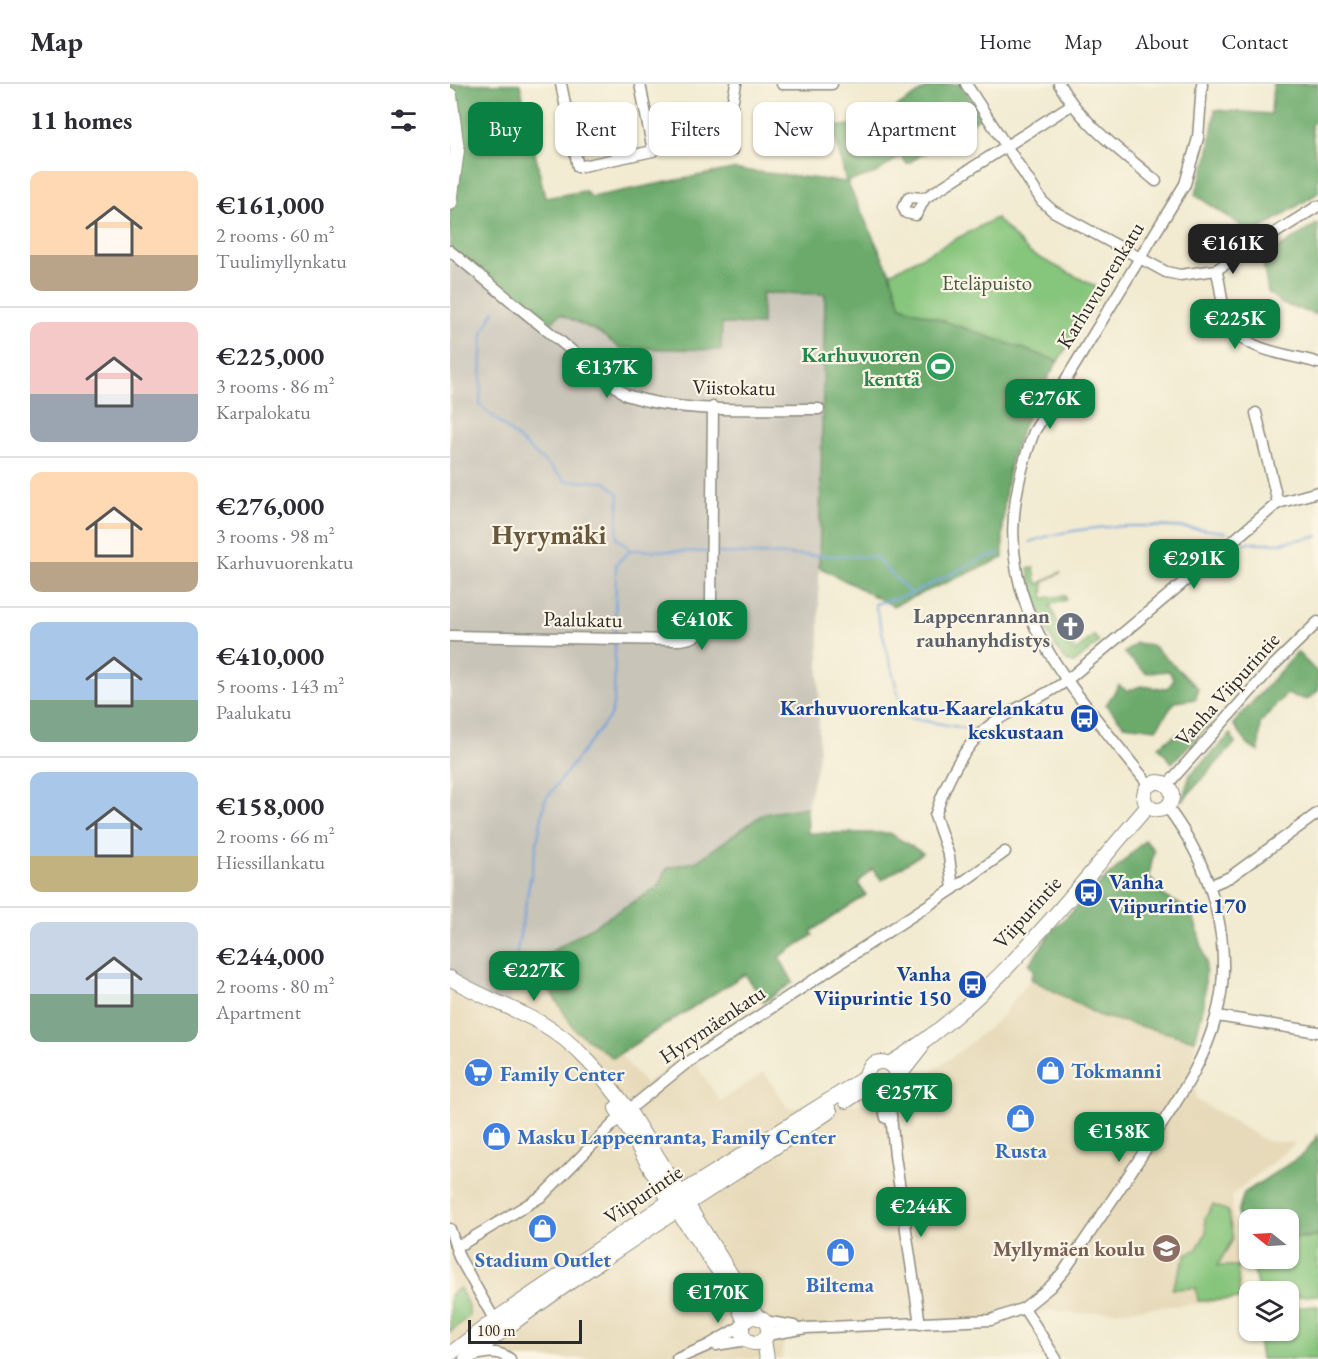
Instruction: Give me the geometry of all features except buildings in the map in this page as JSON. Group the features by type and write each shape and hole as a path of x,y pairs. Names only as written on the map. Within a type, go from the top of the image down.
{"main road":[{"path":"450,94 457,150 450,203"},
{"path":"1158,782 1167,785 1172,798 1167,807 1157,810 1148,806 1144,798 1149,785 1158,782"},
{"name":"Viipurintie","path":"450,1354 498,1325 679,1203 871,1086 871,1065 880,1061 889,1064 929,1039 991,984 1148,806"},
{"path":"450,978 543,1024 589,1062 625,1114 731,1289 755,1330 766,1359"},
{"name":"Viipurintie","path":"894,1084 929,1039"},
{"path":"871,1086 894,1084 894,1068 889,1064"},
{"name":"Viipurintie","path":"467,1358 498,1325"},
{"path":"755,1330 757,1359"}],"street":[{"path":"561,84 578,167 653,151 640,84"},
{"path":"732,102 736,84"},
{"path":"782,84 832,84"},
{"path":"966,84 1035,193 1053,211 1166,272 1180,275 1216,270 1318,206"},
{"path":"1059,84 1071,105 1156,181"},
{"name":"Karhuvuorenkatu","path":"1149,785 1066,681 1041,642 1022,596 1013,539 1017,484 1024,457 1038,424 1185,184 1198,138 1202,84"},
{"path":"925,198 1071,105"},
{"name":"Viistokatu","path":"450,251 626,395 650,403 713,407 819,408"},
{"path":"1216,270 1227,320 1234,330 1252,345 1318,363"},
{"name":"Paalukatu","path":"450,636 679,640 698,637 706,629 711,601 713,407"},
{"path":"1256,413 1278,503"},
{"path":"953,889 949,856 935,816 951,775 966,751 994,722 1047,695 1066,681 1278,503 1318,492"},
{"name":"Vanha Viipurintie","path":"1167,785 1274,665 1318,622"},
{"path":"677,1359 755,1330 991,1320 1024,1308 1050,1287 1064,1271 1197,1070 1217,1016 1222,981 1222,952 1209,886 1193,843 1167,807"},
{"path":"1209,886 1230,877 1318,813"},
{"name":"Hyrymäenkatu","path":"455,1245 464,1243 542,1196 625,1114 684,1065 953,889 1005,852"},
{"path":"1217,1016 1318,1032"},
{"path":"894,1084 889,1095 895,1156 920,1324"},
{"path":"871,1086 883,1105 895,1156"},
{"path":"450,1229 459,1257 498,1325"},
{"path":"1024,1308 1056,1359"},
{"path":"467,1358 488,1352 500,1353 510,1359"}],"shaded area":[{"path":"450,248 547,327 560,314 598,332 620,348 721,350 722,324 762,293 825,294 819,567 819,753 807,807 763,814 697,861 667,868 658,887 517,970 506,1016 450,989"},
{"path":"532,963 575,1030 613,1058 619,1053 645,1084 689,1053 720,1101 764,1072 788,1108 887,1102 959,1052 999,1019 1031,979 1100,1016 1195,1040 1196,1099 1266,1141 1296,1143 1231,1196 1242,1281 1239,1281 1239,1300 1078,1314 1052,1310 988,1324 785,1335 781,1359 450,1359 450,1196 453,1195 450,1183 450,989 459,995"}],"green space":[{"path":"450,84 520,84 524,102 468,102 468,156 536,156 545,198 584,191 592,197 732,169 846,182 834,127 846,126 846,156 901,156 876,173 847,182 890,273 901,306 1058,361 1030,410 1013,455 1004,501 1003,558 893,606 819,567 825,294 762,293 762,325 722,324 721,350 620,348 598,332 560,314 547,327 450,248"},
{"path":"933,84 961,84 972,102 905,102"},
{"path":"1273,84 1318,84 1318,118 1311,125 1318,172 1318,193 1246,238 1238,223 1195,195 1208,157 1215,110 1271,114"},
{"path":"901,156 920,156 907,164"},
{"name":"Eteläpuisto","path":"996,218 1030,253 1103,290 1058,361 901,306 890,273"},
{"path":"1318,223 1318,315 1282,304 1268,292 1263,261 1274,251"},
{"path":"1028,568 1034,568 1036,581 1039,584 1044,581 1043,598 1065,596 1066,600 1050,605 1068,646 1071,645 1076,651 1094,635 1099,642 1074,663 1066,661 1046,629 1037,605"},
{"path":"1136,643 1152,645 1198,688 1196,699 1175,702 1156,729 1124,725 1106,705 1119,685 1127,691 1141,686 1167,689 1174,680 1169,671 1146,673 1124,653"},
{"path":"1297,652 1318,673 1318,691 1307,700 1286,694 1260,723 1259,752 1249,746 1233,724"},
{"path":"1206,721 1209,725 1172,763 1158,746 1177,734 1192,735"},
{"path":"1231,734 1235,743 1182,801 1190,775"},
{"path":"807,807 808,833 889,833 923,853 882,880 872,869 858,883 866,895 811,931 813,935 779,957 793,982 764,1002 745,974 613,1058 575,1030 532,963 658,887 667,868 697,861 763,814"},
{"path":"1145,840 1154,850 1149,876 1164,896 1192,911 1206,961 1204,1005 1195,1040 1100,1016 1031,979 1034,970 1029,964 1053,930"},
{"path":"1318,1135 1318,1236 1299,1237 1299,1209 1239,1209 1239,1220 1238,1212 1244,1193 1304,1154"},
{"path":"1213,1205 1228,1211 1233,1239 1217,1266 1237,1266 1239,1299 1198,1301 1196,1288 1172,1289 1187,1253 1196,1250 1206,1233 1205,1218"},
{"path":"1318,1237 1318,1295 1299,1296 1299,1281 1256,1281 1254,1269 1299,1269 1299,1238"},
{"path":"460,1288 469,1308 469,1316 450,1332 450,1295"},
{"path":"1318,1306 1318,1359 1261,1359 1258,1341 1299,1341 1299,1307"}],"waterway":[{"path":"494,311 483,332 480,405 566,481 606,482 619,494 617,538 631,550 709,552"},
{"path":"1030,542 1052,535 1102,527 1179,527 1226,532"},
{"path":"1244,543 1280,543 1318,536"},
{"path":"615,634 616,564 631,550"},
{"path":"715,553 875,557 911,594 983,558 999,554"},
{"path":"911,594 875,604 904,717 980,731"},
{"path":"512,977 545,800 611,715 614,700 615,643"}],"place":[{"name":"Karhuvuoren kenttä","path":"941,366"},
{"name":"Lappeenrannan rauhanyhdistys","path":"1071,627"},
{"name":"Karhuvuorenkatu-Kaarelankatu keskustaan","path":"1085,719"},
{"name":"Vanha Viipurintie 170","path":"1088,893"},
{"name":"Vanha Viipurintie 150","path":"972,985"},
{"name":"Tokmanni","path":"1050,1070"},
{"name":"Family Center","path":"479,1073"},
{"name":"Rusta","path":"1021,1119"},
{"name":"Masku Lappeenranta, Family Center","path":"496,1136"},
{"name":"Stadium Outlet","path":"543,1228"},
{"name":"Myllymäen koulu","path":"1166,1248"},
{"name":"Biltema","path":"840,1253"}],"district":[{"name":"Hyrymäki","path":"549,534"}]}
